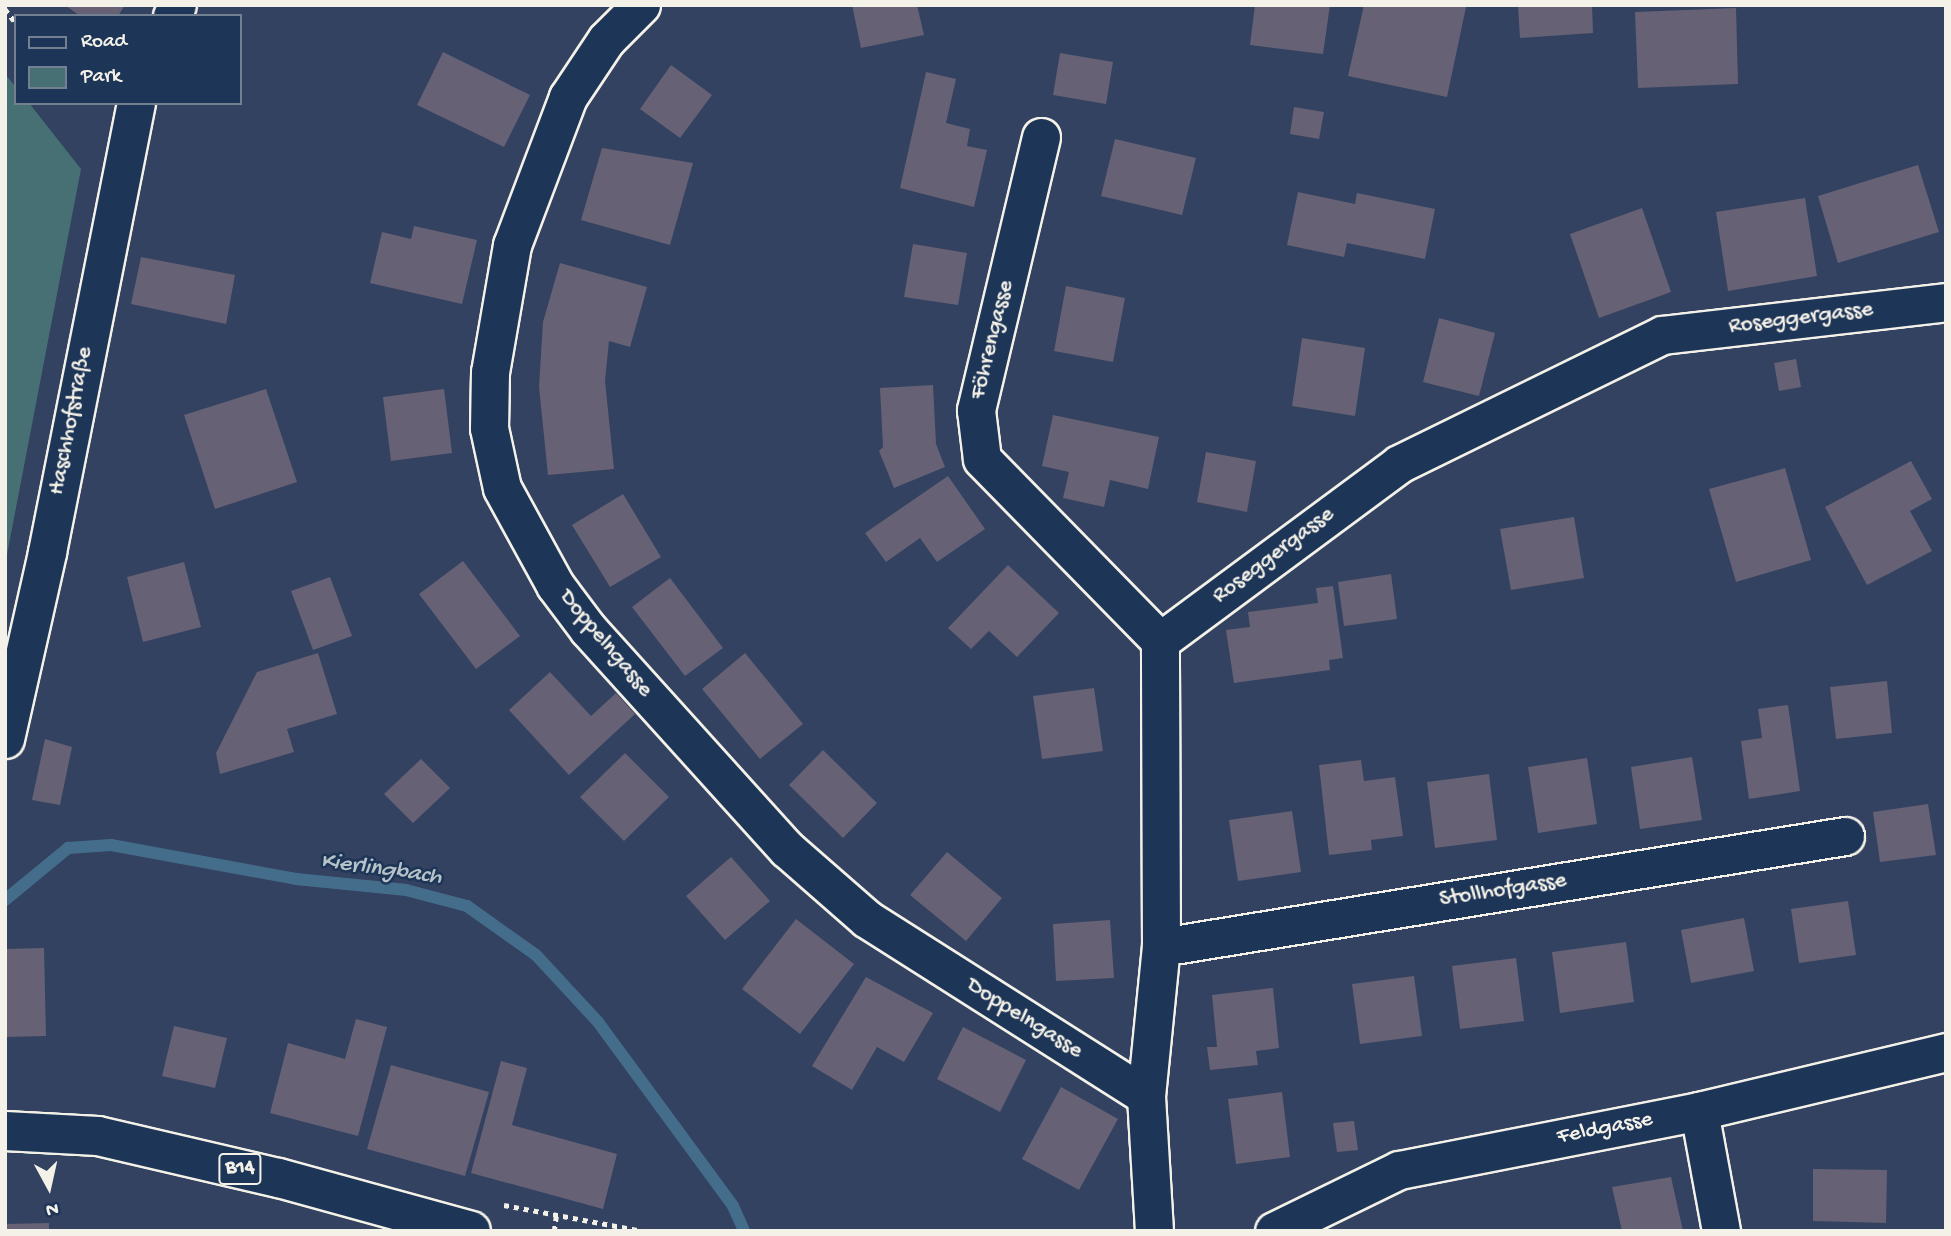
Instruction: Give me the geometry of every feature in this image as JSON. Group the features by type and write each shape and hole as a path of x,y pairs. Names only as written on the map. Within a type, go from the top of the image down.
{"main road":[{"name":"B14","path":"5,1131 98,1136 279,1178 471,1231"}],"street":[{"name":"Doppelngasse","path":"641,5 606,40 568,97 512,245 490,372 489,428 502,488 555,585 588,629 787,849 867,919 1146,1096"},
{"name":"Haschhofstraße","path":"5,739 47,552 136,105"},
{"name":"Föhrengasse","path":"1041,137 976,410 982,458 1160,641"},
{"name":"Roseggergasse","path":"1160,641 1399,464 1662,335 1946,302"},
{"path":"1154,1231 1146,1096 1161,947 1160,641"},
{"name":"Stollhofgasse","path":"1161,947 1844,836"},
{"name":"Feldgasse","path":"1274,1231 1399,1170 1699,1111 1946,1052"},
{"path":"1699,1111 1721,1231"}],"path":[{"path":"554,1231 556,1216 643,1231"}],"green space":[{"path":"5,74 14,85 14,105 31,105 81,169 5,565"}],"building":[{"path":"65,5 125,5 119,14 77,14"},
{"path":"852,5 917,5 924,35 861,48"},
{"path":"1255,5 1330,5 1323,54 1250,45"},
{"path":"1364,5 1466,7 1447,97 1348,76"},
{"path":"1518,5 1592,5 1593,33 1520,38"},
{"path":"1736,8 1738,84 1638,88 1635,12"},
{"path":"443,52 530,95 504,147 417,105"},
{"path":"1060,53 1113,62 1106,104 1053,95"},
{"path":"671,65 712,95 680,138 640,109"},
{"path":"926,72 956,79 946,123 970,129 967,146 987,150 974,207 900,188"},
{"path":"1294,107 1324,112 1319,139 1290,134"},
{"path":"1115,139 1196,158 1182,215 1101,196"},
{"path":"602,148 693,163 670,245 581,220"},
{"path":"1918,165 1939,232 1838,263 1818,196"},
{"path":"1298,192 1355,204 1357,193 1435,209 1425,259 1347,243 1344,257 1287,245"},
{"path":"1805,198 1817,276 1728,291 1716,212"},
{"path":"1642,208 1671,292 1599,318 1570,234"},
{"path":"414,226 477,240 462,304 370,283 382,232 411,239"},
{"path":"913,244 967,253 958,305 904,297"},
{"path":"141,257 235,275 226,324 131,304"},
{"path":"560,263 647,287 630,347 609,341 605,381 614,469 548,475 539,387 543,322"},
{"path":"1066,286 1125,298 1113,362 1054,351"},
{"path":"1439,318 1495,333 1479,396 1423,382"},
{"path":"1302,338 1365,348 1355,416 1292,406"},
{"path":"1796,359 1801,387 1779,391 1774,363"},
{"path":"933,385 936,444 945,467 894,488 879,451 883,447 880,388"},
{"path":"266,389 297,482 215,509 184,415"},
{"path":"444,389 452,453 391,461 383,397"},
{"path":"1053,415 1159,437 1148,489 1110,480 1104,507 1063,498 1069,472 1042,466"},
{"path":"1206,452 1256,461 1247,512 1197,502"},
{"path":"1911,461 1932,499 1910,511 1932,551 1867,585 1825,507"},
{"path":"1785,468 1811,560 1736,582 1709,489"},
{"path":"948,476 985,529 937,562 920,538 886,562 865,533"},
{"path":"623,494 661,557 610,587 572,525"},
{"path":"1574,517 1584,578 1511,590 1500,529"},
{"path":"463,561 520,636 476,669 419,594"},
{"path":"184,562 201,627 143,642 127,577"},
{"path":"1008,565 1059,613 1017,657 989,631 971,649 948,628"},
{"path":"1391,574 1397,619 1344,626 1338,582"},
{"path":"330,577 352,636 313,650 291,591"},
{"path":"670,578 723,648 685,676 632,607"},
{"path":"1333,586 1343,658 1329,660 1330,670 1234,683 1226,630 1250,627 1248,612 1318,603 1316,588"},
{"path":"318,653 337,714 287,729 294,752 220,774 216,753 257,672"},
{"path":"745,653 803,724 760,759 702,689"},
{"path":"550,672 591,716 616,693 635,714 569,775 509,710"},
{"path":"1887,681 1892,733 1836,739 1830,687"},
{"path":"1094,688 1103,751 1042,759 1033,696"},
{"path":"1788,705 1800,791 1749,799 1741,741 1762,738 1758,709"},
{"path":"45,739 72,747 60,805 32,800"},
{"path":"823,750 877,803 843,838 789,785"},
{"path":"625,753 669,797 624,841 580,797"},
{"path":"1692,757 1702,820 1640,829 1631,767"},
{"path":"1587,758 1597,824 1538,833 1528,767"},
{"path":"421,759 450,788 413,823 384,794"},
{"path":"1361,760 1364,781 1395,777 1403,836 1371,840 1372,850 1329,855 1319,765"},
{"path":"1489,774 1497,840 1435,848 1427,782"},
{"path":"1928,804 1936,855 1880,862 1873,812"},
{"path":"1292,811 1301,872 1238,881 1229,820"},
{"path":"947,852 1002,898 966,941 910,895"},
{"path":"731,857 770,901 725,940 686,896"},
{"path":"1848,901 1856,955 1799,963 1791,909"},
{"path":"1744,918 1754,971 1691,983 1681,930"},
{"path":"796,919 854,964 800,1034 742,989"},
{"path":"1110,920 1114,978 1056,981 1053,924"},
{"path":"1626,942 1634,1002 1560,1013 1552,952"},
{"path":"44,948 46,1036 5,1037 5,949"},
{"path":"1516,958 1524,1021 1460,1029 1452,966"},
{"path":"1414,976 1422,1036 1360,1044 1352,984"},
{"path":"866,977 933,1013 904,1062 877,1047 852,1090 812,1066"},
{"path":"1273,988 1279,1048 1256,1051 1258,1065 1210,1070 1207,1047 1217,1047 1212,995"},
{"path":"356,1019 387,1027 358,1136 270,1113 288,1043 345,1059"},
{"path":"174,1026 227,1038 215,1088 162,1076"},
{"path":"963,1027 1026,1060 1000,1112 937,1079"},
{"path":"501,1061 527,1068 512,1125 617,1154 603,1209 471,1173"},
{"path":"391,1065 489,1092 465,1176 367,1149"},
{"path":"1061,1087 1118,1119 1079,1190 1022,1159"},
{"path":"1282,1092 1290,1157 1236,1164 1228,1099"},
{"path":"1354,1121 1358,1150 1337,1152 1333,1123"},
{"path":"1813,1169 1887,1170 1886,1223 1813,1221"},
{"path":"1671,1177 1683,1231 1622,1231 1612,1187"},
{"path":"49,1223 49,1231 5,1231 5,1224"}],"waterway":[{"name":"Kierlingbach","path":"5,900 68,848 111,845 296,879 406,890 467,906 536,955 598,1022 733,1206 744,1231"}]}
